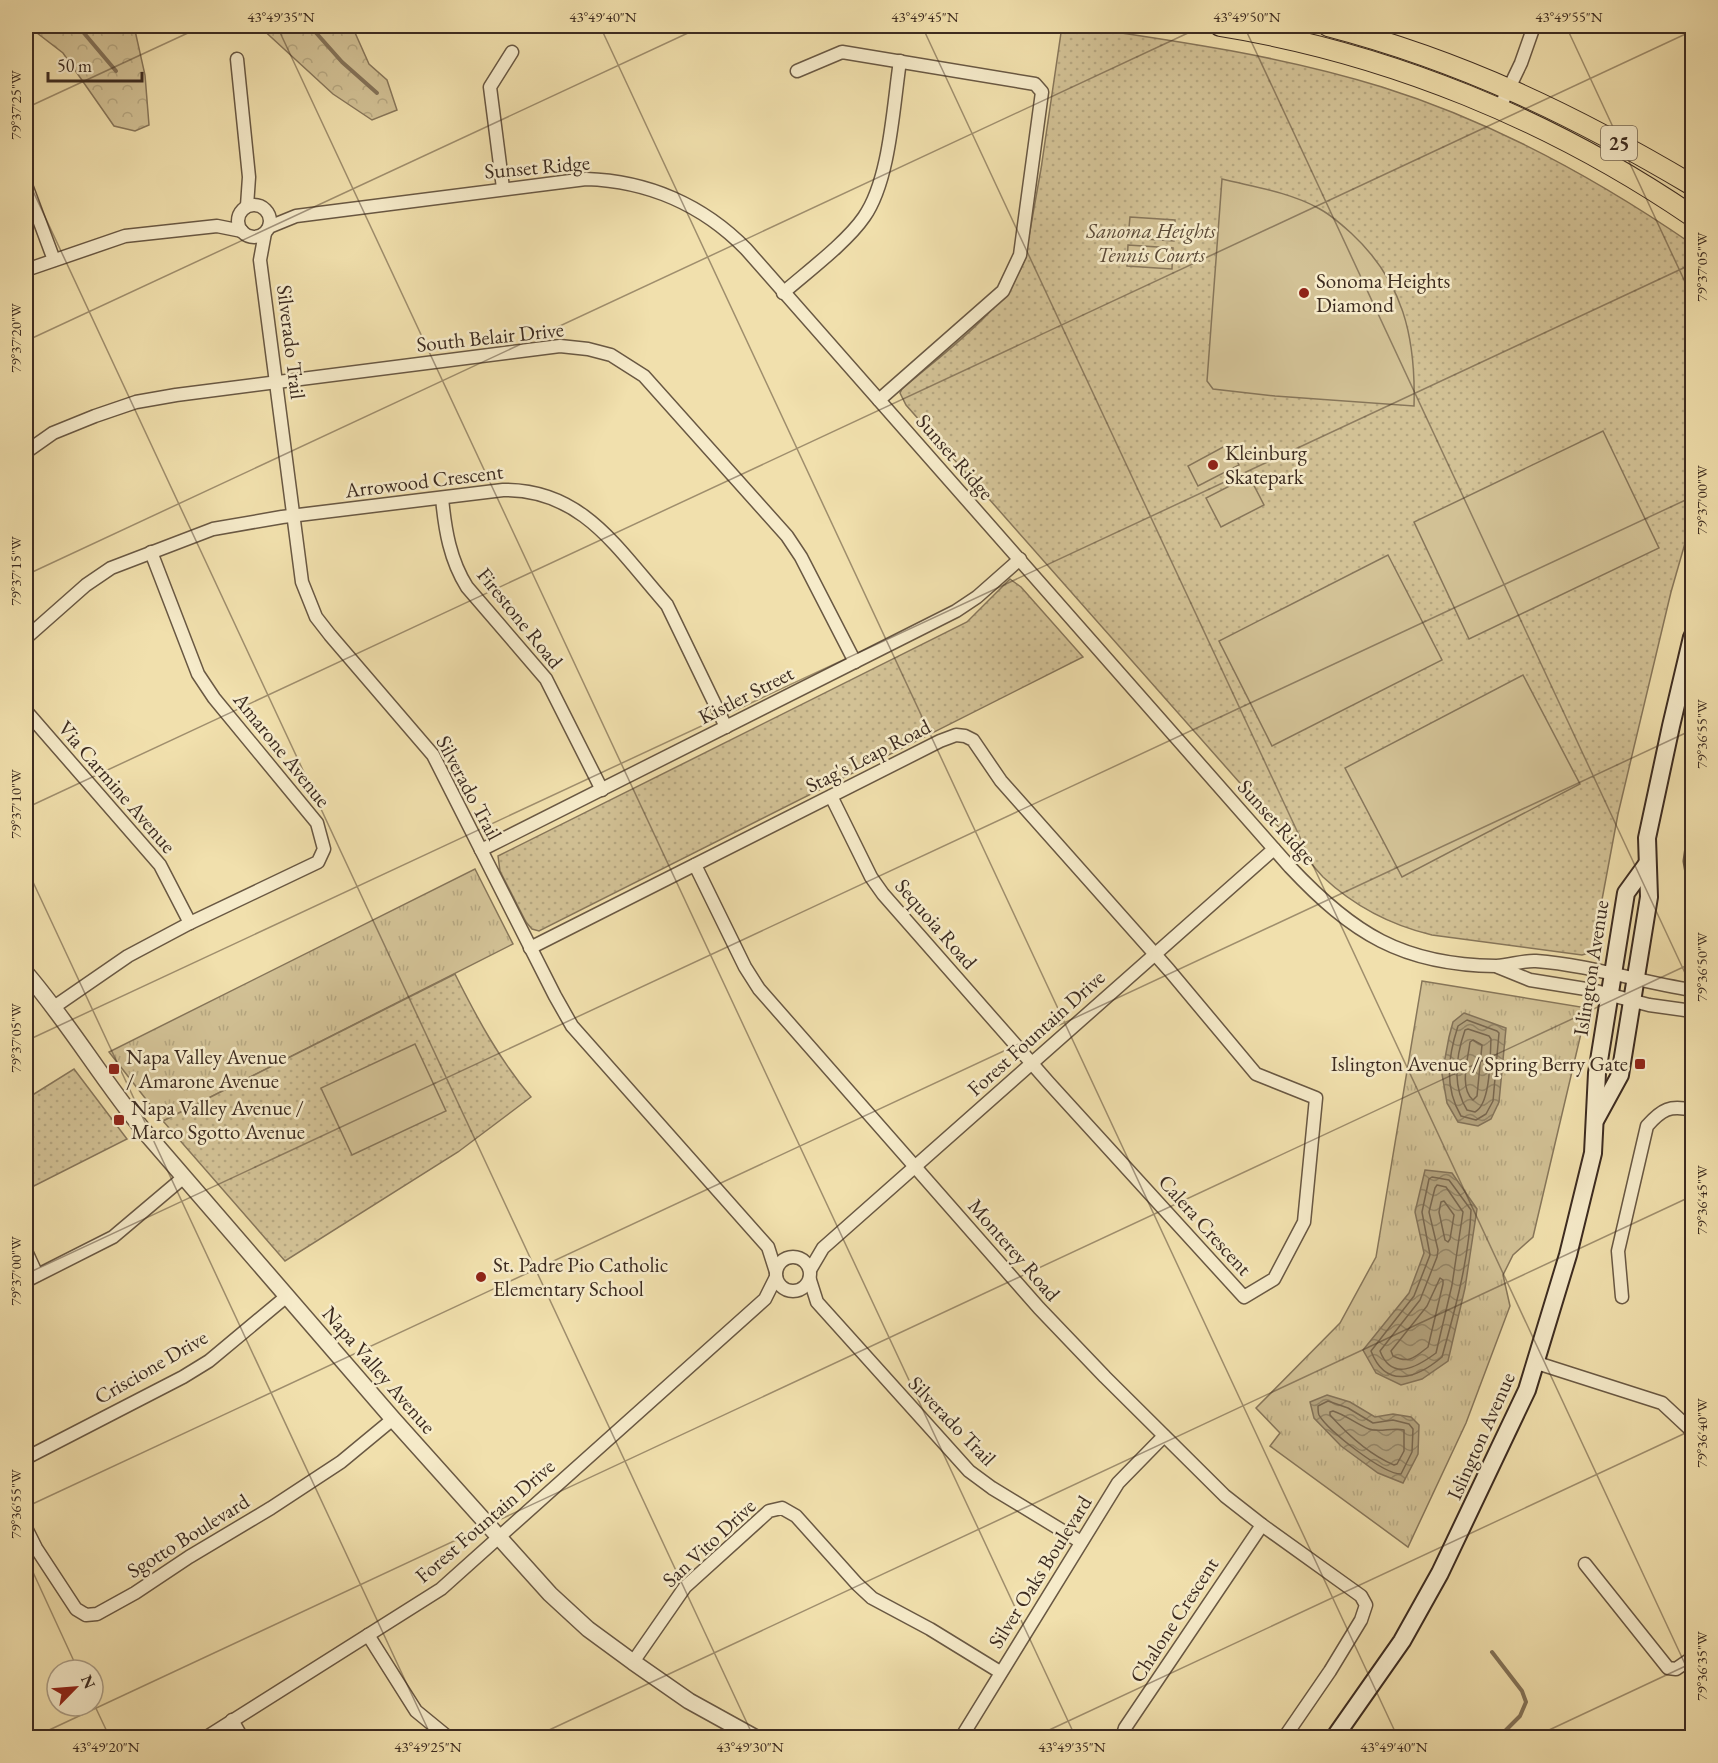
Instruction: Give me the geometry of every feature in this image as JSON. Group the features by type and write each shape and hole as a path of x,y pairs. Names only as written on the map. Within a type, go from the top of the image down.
{"main road":[{"name":"25","path":"1220,26 1290,39 1356,56 1430,80 1499,109 1574,145 1639,181 1692,216"},
{"name":"25","path":"1328,26 1419,52 1509,88 1587,126 1692,185"},
{"name":"Islington Avenue","path":"1595,1122 1620,1075 1649,897 1647,838 1692,636"},
{"name":"Islington Avenue","path":"1335,1737 1402,1641 1440,1573 1510,1428 1537,1363 1593,1153 1597,1073 1626,893 1647,864"}],"street":[{"path":"1499,109 1521,63 1534,26"},
{"path":"502,188 490,87 512,52"},
{"path":"797,71 842,52 1035,84 1042,92 1020,255 1003,291 879,400"},
{"path":"237,59 249,177 244,208 238,221 244,233"},
{"path":"783,292 854,229 871,206 883,175 900,61"},
{"path":"26,270 125,236 216,226 253,237 267,230 270,215 263,207 249,177"},
{"name":"Sunset Ridge","path":"267,230 296,216 586,179 622,183 656,191 694,207 718,224 746,249 1275,849 1331,908 1348,922 1376,939 1430,958 1497,966 1533,961 1595,969 1635,980 1692,990"},
{"path":"26,185 54,260"},
{"path":"216,226 244,208 254,204 263,207"},
{"name":"Sunset Ridge","path":"263,207 296,216"},
{"name":"Silverado Trail","path":"267,230 260,260 302,582 316,617 427,746 572,1026 768,1247 776,1275"},
{"name":"Silverado Trail","path":"244,233 260,260"},
{"name":"South Belair Drive","path":"26,452 53,433 136,402 560,346 588,349 611,355 636,370 656,388 787,536 801,557 855,662"},
{"name":"Arrowood Crescent","path":"26,638 98,575 213,529 294,516 502,490 530,491 560,500 591,520 667,605 726,727"},
{"name":"Firestone Road","path":"442,498 451,557 458,573 467,587 546,679 602,790"},
{"name":"Amarone Avenue","path":"54,1007 128,956 190,923 318,862 324,849 317,823 214,698 198,674 151,552"},
{"name":"Kistler Street","path":"481,850 965,606 1020,560"},
{"name":"Via Carmine Avenue","path":"26,711 160,865 190,923"},
{"name":"Stag's Leap Road","path":"530,948 956,735 973,740 1001,781 1154,954"},
{"name":"Sequoia Road","path":"831,796 871,877 883,894 1032,1063"},
{"path":"1692,847 1690,861 1692,873"},
{"name":"Forest Fountain Drive","path":"810,1275 823,1248 1275,849"},
{"name":"Monterey Road","path":"694,865 745,967 759,989 1074,1346 1226,1496 1262,1526 1361,1596 1366,1605 1361,1620 1330,1671 1284,1737"},
{"name":"Calera Crescent","path":"1032,1063 1244,1297 1274,1279 1304,1222 1317,1098 1256,1074 1154,954"},
{"name":"Sunset Ridge","path":"1497,966 1530,980 1610,994 1649,1005 1692,1011"},
{"name":"Napa Valley Avenue","path":"26,973 54,1007 118,1099 393,1419 550,1594 568,1612 633,1662 710,1713 756,1737"},
{"path":"1622,1297 1618,1251 1647,1126 1656,1116 1674,1106 1692,1110"},
{"path":"26,1251 31,1278 113,1237 184,1177"},
{"name":"Silverado Trail","path":"768,1247 794,1257"},
{"name":"Forest Fountain Drive","path":"794,1257 823,1248"},
{"path":"794,1257 806,1262 810,1275 804,1288 791,1292 780,1286 776,1275 781,1262 794,1257"},
{"name":"Forest Fountain Drive","path":"205,1737 441,1589 765,1299 776,1275"},
{"name":"Silverado Trail","path":"810,1275 817,1302"},
{"name":"Silverado Trail","path":"791,1292 817,1302 969,1472 1081,1542"},
{"name":"Forest Fountain Drive","path":"765,1299 791,1292"},
{"name":"Criscione Drive","path":"26,1458 183,1377 209,1361 287,1296"},
{"path":"1537,1363 1662,1404 1692,1431"},
{"name":"Sgotto Boulevard","path":"26,1528 36,1548 76,1609 86,1615 96,1614 135,1593 189,1557 271,1508 341,1462 393,1419"},
{"name":"Silver Oaks Boulevard","path":"961,1737 1118,1483 1164,1436"},
{"name":"San Vito Drive","path":"633,1662 685,1587 769,1511 782,1508 796,1516 872,1598 930,1629 1000,1672"},
{"name":"Chalone Crescent","path":"1122,1737 1125,1728 1262,1526"},
{"path":"1585,1564 1668,1668 1676,1669 1692,1658"},
{"path":"368,1635 416,1711 449,1737"},
{"path":"231,1720 242,1737"}],"green space":[{"path":"28,26 134,26 145,75 149,125 135,131 114,126 63,53"},
{"path":"259,26 352,26 369,64 387,80 397,110 372,120 333,94"},
{"name":"Sanoma Heights Tennis Courts","path":"1062,26 1075,26 1230,50 1306,66 1424,101 1543,154 1619,197 1692,244 1692,519 1671,592 1618,814 1593,948 1589,953 1582,955 1432,935 1374,914 1335,888 906,405 900,393 902,389 989,313 1016,278 1025,259"},
{"name":"Sonoma Heights Diamond","path":"1222,179 1271,190 1307,202 1335,219 1369,251 1383,271 1403,312 1412,357 1414,406 1213,389 1207,381"},
{"path":"1130,217 1175,220 1174,241 1128,238"},
{"path":"1128,245 1173,248 1172,269 1127,266"},
{"path":"1603,431 1659,548 1469,639 1414,522"},
{"name":"Kleinburg Skatepark","path":"1225,446 1230,447 1239,465 1198,486 1188,466"},
{"path":"1249,476 1264,505 1221,527 1206,498"},
{"path":"1388,555 1442,660 1272,746 1219,641"},
{"path":"1010,579 1021,587 1083,657 539,931 532,929 526,922 500,871 498,856 967,622"},
{"path":"1523,675 1580,784 1402,877 1345,768"},
{"path":"475,869 513,944 163,1121 109,1052"},
{"path":"455,974 489,1038 531,1097 458,1152 285,1261 163,1121"},
{"path":"1422,981 1587,1008 1533,1237 1513,1255 1503,1275 1510,1306 1466,1423 1408,1547 1270,1446 1280,1433 1256,1408 1340,1323 1376,1257"},
{"path":"415,1044 446,1111 352,1155 321,1088"},
{"path":"74,1069 127,1139 26,1190 26,1099"}],"water":[{"path":"1464,1013 1506,1028 1499,1102 1491,1119 1478,1126 1458,1122 1447,1103 1442,1074 1453,1022"},
{"path":"1425,1170 1452,1173 1477,1209 1465,1288 1448,1361 1422,1379 1401,1385 1376,1373 1363,1350 1409,1293 1424,1253 1415,1212"},
{"path":"1327,1395 1350,1402 1375,1417 1393,1414 1411,1417 1419,1425 1418,1454 1403,1483 1378,1473 1341,1446 1314,1418 1310,1402"}],"waterway":[{"path":"78,26 116,71"},
{"path":"310,26 342,62 377,93"},
{"path":"1492,1652 1522,1691 1526,1702 1520,1716 1498,1738"}],"place":[{"name":"Sonoma Heights Diamond","path":"1304,293"},
{"name":"Kleinburg Skatepark","path":"1213,465"},
{"name":"Islington Avenue / Spring Berry Gate","path":"1640,1064"},
{"name":"Napa Valley Avenue / Amarone Avenue","path":"114,1069"},
{"name":"Napa Valley Avenue / Marco Sgotto Avenue","path":"119,1120"},
{"name":"St. Padre Pio Catholic Elementary School","path":"481,1277"}]}
